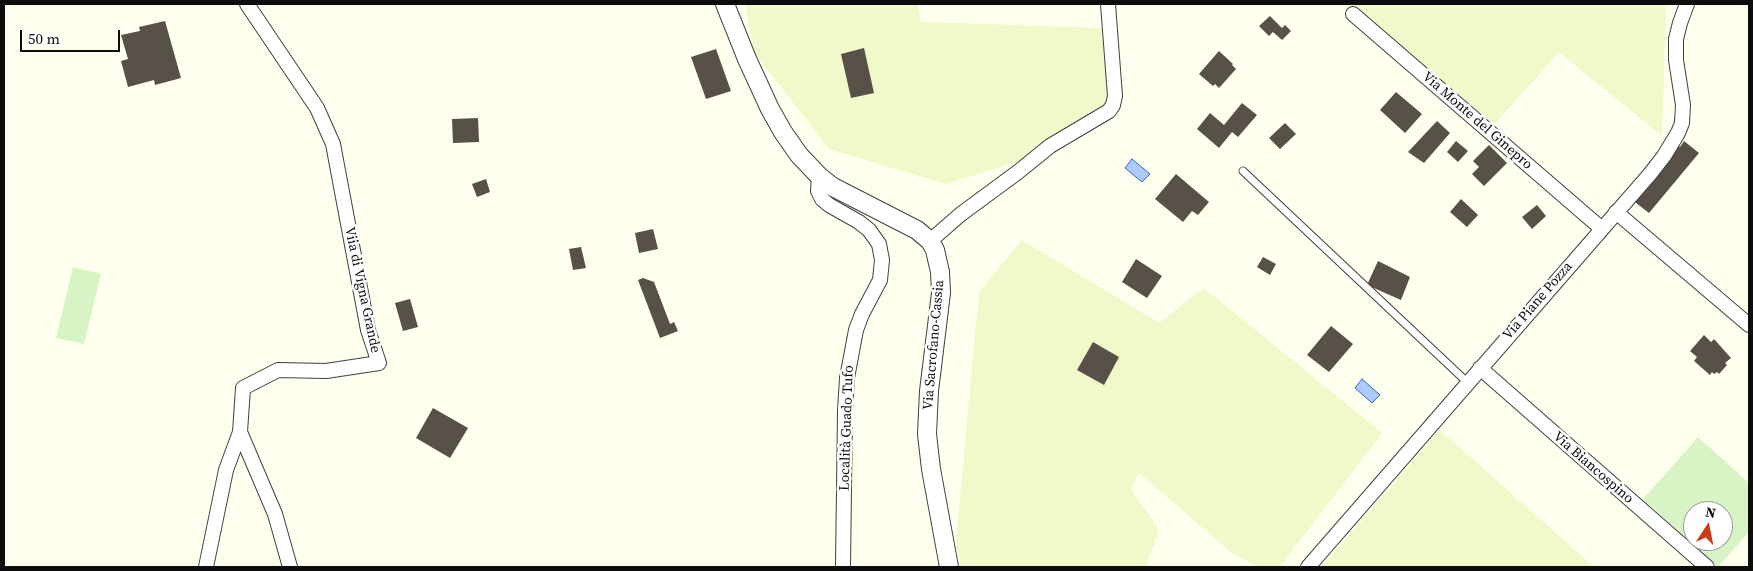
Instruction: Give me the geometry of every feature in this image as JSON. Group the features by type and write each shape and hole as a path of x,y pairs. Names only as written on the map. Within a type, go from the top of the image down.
{"street":[{"name":"Viia di Vigna Grande","path":"247,4 317,108 333,144 368,330 378,363 326,371 278,370 244,388 240,432 275,514 290,567"},
{"path":"725,4 770,109 790,142 806,163 819,176 849,196 912,227 930,240 1050,146 1109,111 1115,96 1108,4"},
{"name":"Via Piane Pozza","path":"1308,567 1659,162 1681,128 1683,105 1676,60 1676,39 1687,4"},
{"name":"Via Monte del Ginepro","path":"1353,14 1602,229"},
{"name":"Località Guado Tufo","path":"819,176 818,191 822,199 869,230 879,244 882,260 880,280 862,314 856,330 848,373 845,411 843,567"},
{"path":"1616,212 1749,324"},
{"name":"Via Sacrofano-Cassia","path":"930,240 937,256 941,284 940,310 929,391 928,445 949,567"},
{"name":"Via Biancospino","path":"1480,368 1707,567"},
{"path":"206,567 226,470 240,432"}],"lane":[{"path":"1243,171 1467,382"}],"green space":[{"path":"745,4 917,4 921,22 1103,28 1111,101 1045,153 946,184 829,149 754,52"},
{"path":"1348,4 1664,4 1666,9 1662,136 1559,52 1495,124"},
{"path":"1022,240 1159,323 1204,288 1382,433 1280,567 1258,567 1232,553 1139,473 1131,489 1159,530 1146,567 961,567 956,542 979,292"},
{"path":"73,267 101,274 84,344 56,338"},
{"path":"1440,430 1593,566 1322,567"},
{"path":"1698,437 1749,483 1749,532 1733,550 1733,501 1683,501 1683,535 1643,499"},
{"path":"1700,551 1732,551 1718,567"}],"water":[{"path":"1132,159 1150,174 1142,182 1125,168"},
{"path":"1362,379 1380,395 1372,403 1355,388"}],"building":[{"path":"1270,16 1282,28 1285,25 1291,31 1282,40 1273,32 1269,36 1259,26"},
{"path":"165,21 181,78 155,85 154,80 128,87 121,61 128,59 121,35 140,31 139,27"},
{"path":"864,48 874,93 851,98 841,54"},
{"path":"716,49 731,91 706,99 691,57"},
{"path":"1219,51 1236,69 1219,88 1215,84 1213,86 1199,74"},
{"path":"1396,92 1422,114 1405,133 1380,110"},
{"path":"1242,103 1257,115 1238,137 1232,132 1219,148 1197,129 1210,113 1224,125"},
{"path":"478,118 479,142 453,143 452,119"},
{"path":"1437,121 1450,133 1424,163 1408,152"},
{"path":"1285,123 1296,134 1280,149 1269,138"},
{"path":"1456,141 1468,151 1458,162 1447,152"},
{"path":"1684,141 1699,153 1649,213 1631,199 1676,144 1680,147"},
{"path":"1489,145 1507,163 1484,186 1472,174 1479,167 1473,161"},
{"path":"1176,174 1209,202 1198,215 1192,211 1183,222 1155,199"},
{"path":"486,179 490,192 477,197 472,184"},
{"path":"1461,199 1478,215 1467,227 1450,212"},
{"path":"1537,205 1546,216 1532,229 1522,217"},
{"path":"653,229 658,249 639,253 635,233"},
{"path":"581,247 586,268 573,270 569,249"},
{"path":"1263,257 1276,264 1270,275 1257,267"},
{"path":"1136,259 1162,276 1147,298 1122,282"},
{"path":"1378,261 1410,277 1401,300 1367,285"},
{"path":"643,278 654,282 670,324 674,322 678,331 660,338 638,280"},
{"path":"410,299 418,327 403,331 395,303"},
{"path":"1331,326 1353,344 1329,372 1307,355"},
{"path":"1704,335 1711,342 1714,339 1731,358 1725,363 1727,365 1719,374 1712,372 1710,375 1694,361 1697,357 1690,351"},
{"path":"1093,342 1119,357 1104,385 1077,370"},
{"path":"433,408 468,428 450,458 416,438"}]}
